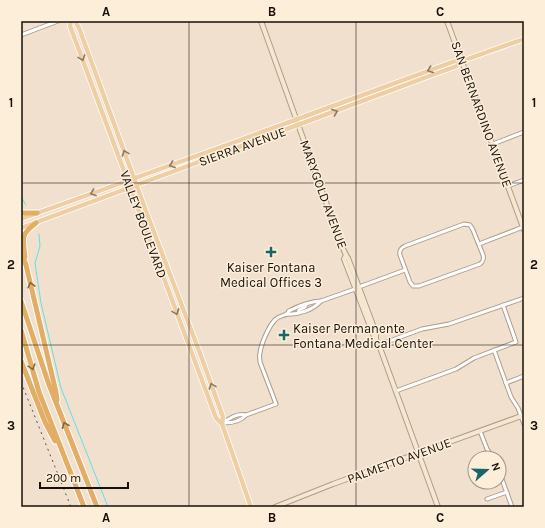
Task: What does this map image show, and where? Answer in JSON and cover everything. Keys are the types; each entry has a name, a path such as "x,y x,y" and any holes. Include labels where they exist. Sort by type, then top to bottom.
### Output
{"highway":[{"path":"21,213 37,213"},
{"path":"26,266 23,238 28,229 36,222"},
{"path":"21,252 26,266 56,392 58,407"},
{"path":"21,301 48,382 98,507"},
{"path":"21,330 39,392 84,507"},
{"path":"21,361 45,422 71,474"}],"main road":[{"name":"VALLEY BOULEVARD","path":"71,21 70,26 128,180 145,230 216,418 222,424 251,507"},
{"name":"VALLEY BOULEVARD","path":"76,21 197,345 223,417 222,424"},
{"name":"SIERRA AVENUE","path":"21,228 457,66 462,62 524,39"},
{"name":"SIERRA AVENUE","path":"21,219 456,61 462,62"},
{"path":"371,98 371,95 391,87 398,82"},
{"path":"182,326 197,345"}],"street":[{"path":"21,35 58,21"},
{"name":"MARYGOLD AVENUE","path":"261,21 357,288"},
{"name":"SAN BERNARDINO AVENUE","path":"447,21 524,228"},
{"path":"493,144 524,132"},
{"path":"508,186 524,180"},
{"path":"464,224 472,227 479,244 483,256 480,264 417,286 413,286 411,284 400,252 402,247 464,224"},
{"path":"479,244 524,228"},
{"path":"222,424 244,418 246,415 276,404 259,356 265,338 273,322 290,310 306,304 321,301 405,270"},
{"path":"357,288 369,320 376,332 376,339"},
{"path":"357,288 438,507"},
{"path":"378,345 422,329 449,324 524,298"},
{"path":"286,314 291,315 298,313 311,308 321,301"},
{"path":"298,313 299,310 305,307 306,304"},
{"path":"396,391 456,369 472,359 516,342 504,305"},
{"path":"494,350 511,397 523,416 524,424"},
{"path":"506,383 524,376"},
{"name":"PALMETTO AVENUE","path":"274,507 333,484 523,416"},
{"path":"480,431 488,450"},
{"path":"486,499 507,492 512,507"}],"waterway":[{"path":"21,197 26,205"},
{"path":"39,234 40,246 35,263 41,303 61,388 108,507"}],"railway":[{"path":"21,382 71,507"}],"place":[{"name":"Kaiser Fontana Medical Offices 3","path":"271,252"},
{"name":"Kaiser Permanente Fontana Medical Center","path":"284,335"}]}
